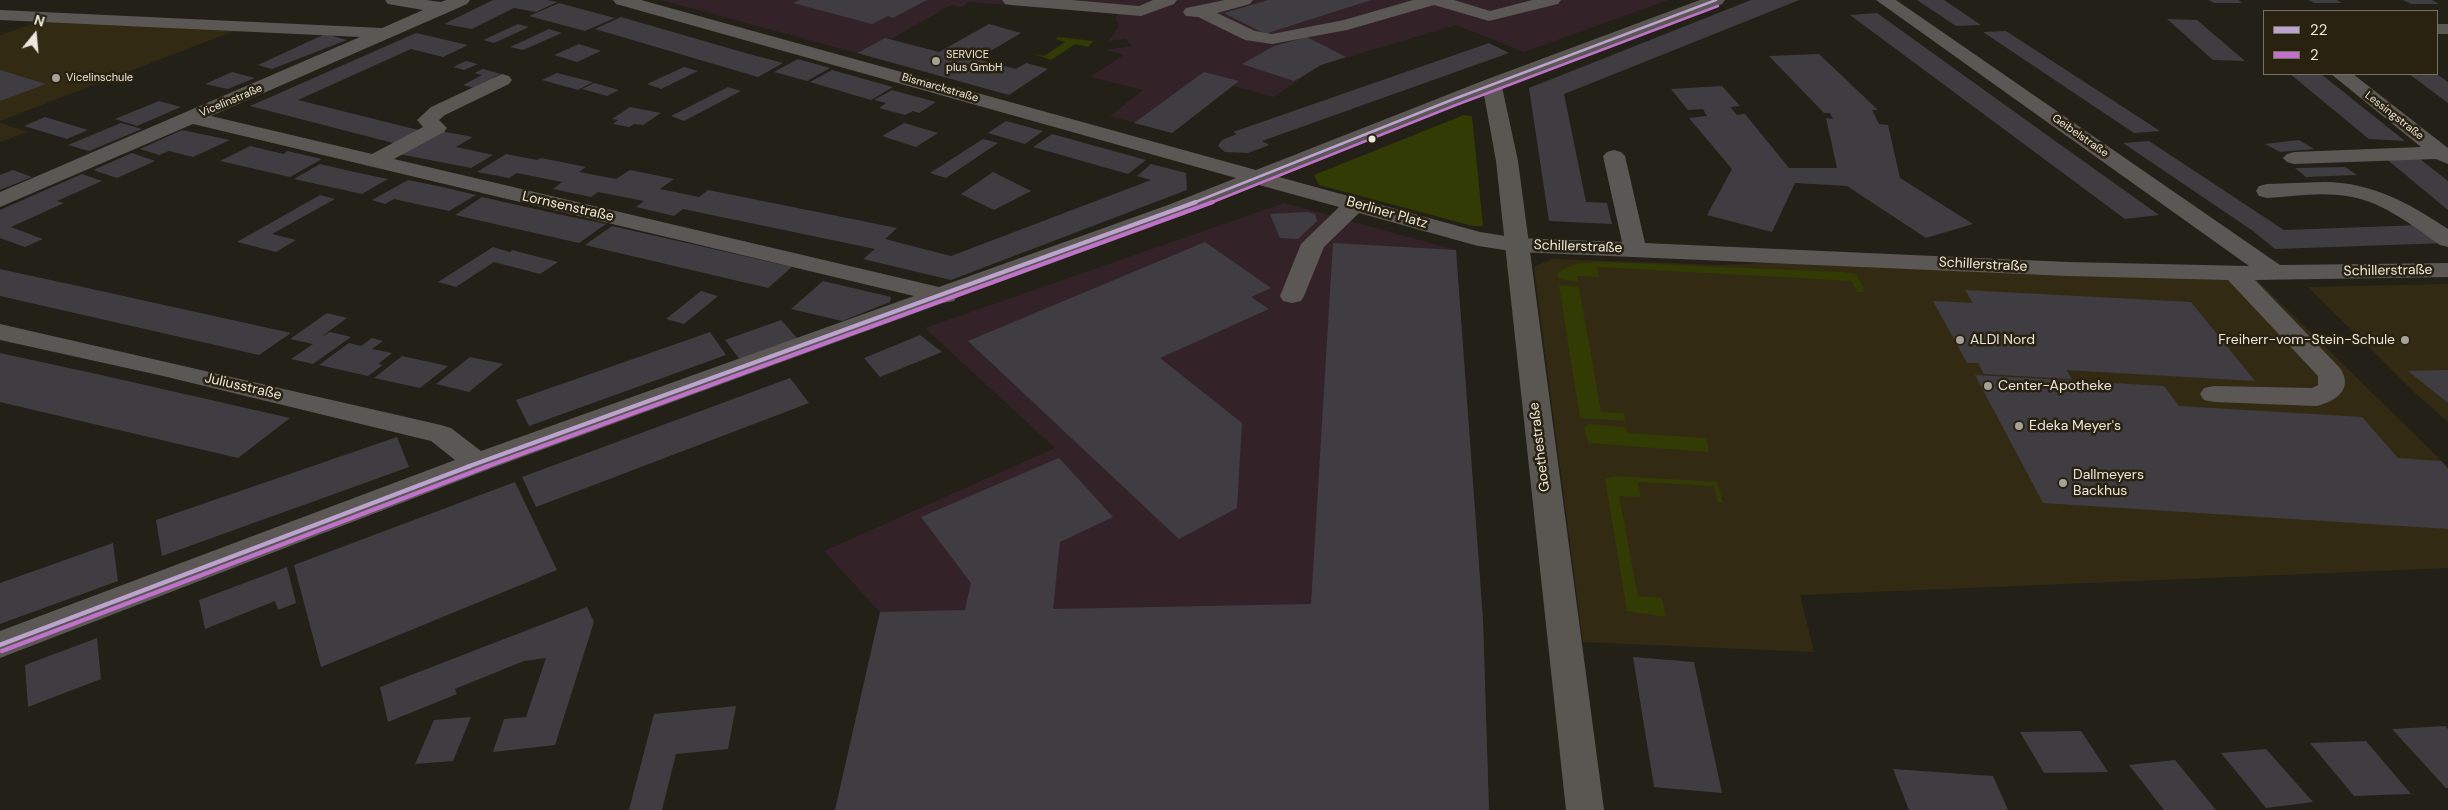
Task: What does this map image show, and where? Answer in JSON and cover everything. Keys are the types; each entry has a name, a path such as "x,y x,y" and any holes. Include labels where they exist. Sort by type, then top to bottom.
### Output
{"main road":[{"path":"1492,84 1716,0"},
{"name":"Goethestraße","path":"1492,84 1507,161 1518,245 1541,453 1585,810"}],"street":[{"path":"394,0 452,4"},
{"name":"Bismarckstraße","path":"622,0 1258,176"},
{"path":"1011,0 1142,11 1201,12 1244,0"},
{"path":"1142,11 1168,0"},
{"path":"1201,12 1251,36 1272,39 1347,25 1434,0 1489,16 1552,0"},
{"name":"Geibelstraße","path":"1885,0 2275,272"},
{"name":"Vicelinstraße","path":"0,200 389,33 452,4"},
{"path":"0,15 389,33"},
{"name":"Lessingstraße","path":"2342,75 2445,156"},
{"path":"374,161 437,128 429,124 427,120 438,111 502,80"},
{"path":"0,645 477,463 945,296 1176,210 1492,84"},
{"name":"Lornsenstraße","path":"192,117 945,296"},
{"path":"1614,156 1635,249"},
{"path":"2294,158 2445,156"},
{"name":"Berliner Platz","path":"1258,176 1478,239 1518,245"},
{"path":"2267,191 2356,191 2380,200 2424,223 2448,240"},
{"path":"1292,296 1313,244 1355,204"},
{"name":"Schillerstraße","path":"1518,245 2058,269 2235,273 2448,270"},
{"path":"2214,394 2317,397 2332,388 2331,374 2235,273"},
{"name":"Juliusstraße","path":"0,332 163,368 441,434 477,463"}],"shaded area":[{"path":"661,0 1668,0 1524,52 1456,25 1321,65 1273,97 1233,86 1172,133 1110,116 1143,90 1090,77 1124,55 1107,50 1132,46 1126,39 1109,41 1119,26 1116,19 1118,13 967,2 962,7 951,5 891,39 885,38 857,53"},
{"name":"Vicelinschule","path":"41,21 234,31 0,121 0,35"},
{"path":"0,123 27,132 0,142"},
{"path":"1284,203 1456,250 1483,620 1489,810 835,810 880,612 824,551 1055,448 925,328"},
{"path":"1552,259 1719,265 1793,262 2257,280 2448,467 2448,568 1800,595 1814,652 1583,642 1534,267"},
{"name":"Freiherr-vom-Stein-Schule","path":"2448,284 2448,422 2414,392 2308,287"}],"green space":[{"path":"1058,37 1093,41 1088,47 1075,44 1051,60 1031,53 1044,56 1065,42 1055,39"},
{"path":"1464,115 1472,116 1483,226 1473,226 1319,185 1314,175"},
{"path":"1600,262 1842,272 1856,274 1864,289 1863,292 1857,292 1852,281 1597,267 1599,277 1577,276 1578,282 1559,279 1557,274 1561,270 1572,266"},
{"path":"1559,285 1579,287 1601,412 1624,413 1625,421 1580,418"},
{"path":"1589,424 1625,427 1628,433 1706,438 1709,452 1588,443 1584,427"},
{"path":"1616,476 1717,482 1723,503 1718,502 1714,486 1638,482 1641,497 1619,496 1638,596 1662,598 1666,617 1627,611 1605,479"}],"building":[{"path":"493,0 547,0 557,2 536,12 514,8 472,29 444,24"},
{"path":"800,0 927,0 893,18 888,16 872,24 793,3"},
{"path":"1268,0 1371,0 1265,34 1224,13"},
{"path":"1751,0 1799,0 1564,94 1586,202 1607,203 1612,224 1549,221 1529,88"},
{"path":"1917,0 1944,0 1981,25 1956,26"},
{"path":"2209,0 2238,0 2242,3 2214,3"},
{"path":"2308,0 2337,0 2342,3 2314,3"},
{"path":"2403,0 2432,0 2439,4 2411,4"},
{"path":"559,3 615,18 585,31 529,16"},
{"path":"1877,13 2159,215 2125,219 1850,15"},
{"path":"621,17 783,63 758,77 595,29"},
{"path":"2167,19 2197,20 2245,61 2213,60"},
{"path":"518,24 529,27 494,43 483,40"},
{"name":"SERVICE plus GmbH","path":"989,24 1021,33 977,59 1016,69 1026,63 1048,69 1009,95 857,53 885,38 939,52"},
{"path":"549,29 562,33 523,50 510,47"},
{"path":"2006,31 2160,131 2134,133 1983,32"},
{"path":"416,33 468,45 443,57 411,49 298,100 426,132 401,145 250,106"},
{"path":"325,34 347,40 272,69 258,65"},
{"path":"1307,37 1346,57 1321,65 1294,81 1242,64 1274,46"},
{"path":"1489,43 1509,53 1262,141 1269,145 1248,153 1225,152 1218,146 1222,140 1237,134 1233,132"},
{"path":"579,44 601,51 577,62 554,55"},
{"path":"1819,54 1878,110 1872,110 1879,124 1888,125 1900,178 1973,224 1926,238 1847,186 1795,183 1772,232 1707,215 1732,169 1689,118 1707,116 1703,109 1688,110 1671,89 1722,86 1740,106 1730,107 1737,115 1745,114 1789,168 1837,168 1826,118 1833,119 1830,113 1824,113 1769,56"},
{"path":"798,59 830,68 807,81 774,72"},
{"path":"466,61 478,64 464,70 453,67"},
{"path":"684,67 698,71 661,89 647,84"},
{"path":"483,69 501,74 492,78 498,80 478,89 463,85 482,75 474,73"},
{"path":"0,70 46,84 0,101"},
{"path":"832,70 893,87 871,100 810,82"},
{"path":"232,72 255,78 228,89 205,84"},
{"path":"1204,72 1239,81 1172,133 1134,123"},
{"path":"557,73 593,82 578,90 542,80"},
{"path":"2291,75 2322,75 2405,141 2369,139"},
{"path":"2410,75 2438,75 2448,82 2448,103"},
{"path":"594,83 619,90 607,96 582,89"},
{"path":"728,87 741,91 684,121 671,116"},
{"path":"892,90 936,102 919,113 913,111 905,115 879,108 886,103 874,100"},
{"path":"159,101 181,107 137,126 115,119"},
{"path":"630,107 661,113 643,125 634,124 629,127 613,124 618,120 612,119"},
{"path":"45,117 88,130 67,139 24,126"},
{"path":"1006,121 1043,131 1025,144 988,133"},
{"path":"121,123 142,129 89,151 68,145"},
{"path":"904,123 938,133 916,147 882,136"},
{"path":"182,130 230,140 193,157 169,151 159,155 140,149"},
{"path":"440,131 473,137 456,147 493,155 471,168 399,154"},
{"path":"1052,134 1146,160 1128,174 1033,147"},
{"path":"983,139 998,143 946,178 930,173"},
{"path":"2299,140 2314,149 2280,152 2265,144"},
{"path":"2149,141 2284,230 2422,225 2447,243 2275,249 2253,231 2123,143"},
{"path":"250,146 284,154 287,151 322,159 290,177 220,161"},
{"path":"132,153 155,161 117,178 93,170"},
{"path":"506,154 537,160 541,158 586,167 579,172 616,179 630,170 674,179 660,189 699,197 708,190 897,228 885,239 951,256 1151,180 1137,176 1151,164 1186,173 1187,190 951,280 863,259 875,249 683,209 674,216 636,207 644,201 598,192 591,197 553,189 562,182 517,173 509,178 477,172"},
{"path":"2384,157 2420,159 2448,181 2448,210"},
{"path":"320,164 388,179 362,194 294,179"},
{"path":"2345,167 2357,175 2306,177 2295,168"},
{"path":"13,170 32,177 0,190 0,175"},
{"path":"993,172 1031,191 994,210 961,194"},
{"path":"82,174 102,181 57,201 64,203 11,227 43,239 25,247 0,238 0,210"},
{"path":"408,180 476,195 449,211 394,199 385,204 372,200"},
{"path":"320,195 335,199 272,234 296,240 276,252 237,242"},
{"path":"482,197 606,224 579,243 455,215"},
{"path":"1308,212 1315,214 1317,221 1298,239 1280,238 1270,214"},
{"path":"612,226 792,267 768,288 585,245"},
{"path":"1205,242 1271,288 1251,297 1269,309 1160,358 1242,423 1237,508 1179,539 968,341"},
{"path":"1333,243 1456,250 1483,620 1489,810 835,810 880,612 965,610 971,583 921,517 1059,458 1113,517 1060,542 1053,609 1311,604"},
{"path":"493,247 558,262 540,274 494,262 456,287 438,282"},
{"path":"0,269 291,333 259,355 0,296"},
{"path":"823,281 891,297 890,302 842,321 791,309"},
{"path":"1965,290 2191,302 2255,381 2066,370 2072,379 1984,374 1978,363 1967,363 1933,301 1973,303"},
{"path":"701,291 718,296 684,324 666,319"},
{"path":"327,313 347,318 321,337 330,332 351,337 313,364 291,359 313,344 290,339"},
{"path":"781,320 798,339 741,361 725,340"},
{"path":"710,332 726,355 529,426 516,400"},
{"path":"920,335 942,352 880,377 864,358"},
{"path":"372,338 383,341 372,349 392,353 378,364 383,365 368,376 319,365 349,343 361,346"},
{"path":"0,353 290,418 238,458 0,402"},
{"path":"402,356 448,366 420,388 374,378"},
{"path":"470,357 503,364 469,392 436,384"},
{"path":"2448,370 2448,403 2408,371"},
{"path":"1975,375 2164,386 2179,406 2362,417 2398,458 2441,461 2448,469 2448,529 2043,503"},
{"path":"790,378 809,403 536,507 522,477"},
{"path":"397,437 409,467 162,556 156,520"},
{"path":"515,482 557,570 321,667 294,565"},
{"path":"113,543 118,581 0,624 0,583"},
{"path":"287,567 296,603 278,610 275,601 205,629 199,600"},
{"path":"587,607 594,622 555,745 493,752 504,719 526,717 546,658 524,661 455,689 457,694 388,722 380,687"},
{"path":"97,638 101,679 28,707 25,665"},
{"path":"1633,657 1694,662 1722,793 1654,787"},
{"path":"736,706 728,749 676,754 662,810 629,810 654,714"},
{"path":"471,717 453,761 415,764 434,720"},
{"path":"2445,726 2448,729 2448,788 2392,729"},
{"path":"2081,731 2108,772 2044,773 2020,732"},
{"path":"2366,741 2411,794 2354,796 2310,743"},
{"path":"2266,749 2313,802 2266,808 2221,753"},
{"path":"2175,760 2216,810 2164,810 2129,765"},
{"path":"1893,769 1993,776 2008,810 1909,810"}],"transit line":[{"name":"22","path":"0,645 477,463 1176,210 1454,99 1716,0"},
{"name":"2","path":"2,651 479,469 1178,216 1456,105 1718,6"}],"place":[{"name":"SERVICE plus GmbH","path":"936,61"},
{"name":"Vicelinschule","path":"56,78"},
{"name":"ALDI Nord","path":"1960,340"},
{"name":"Freiherr-vom-Stein-Schule","path":"2405,340"},
{"name":"Center-Apotheke","path":"1988,386"},
{"name":"Edeka Meyer's","path":"2019,426"},
{"name":"Dallmeyers Backhus","path":"2063,483"}]}
